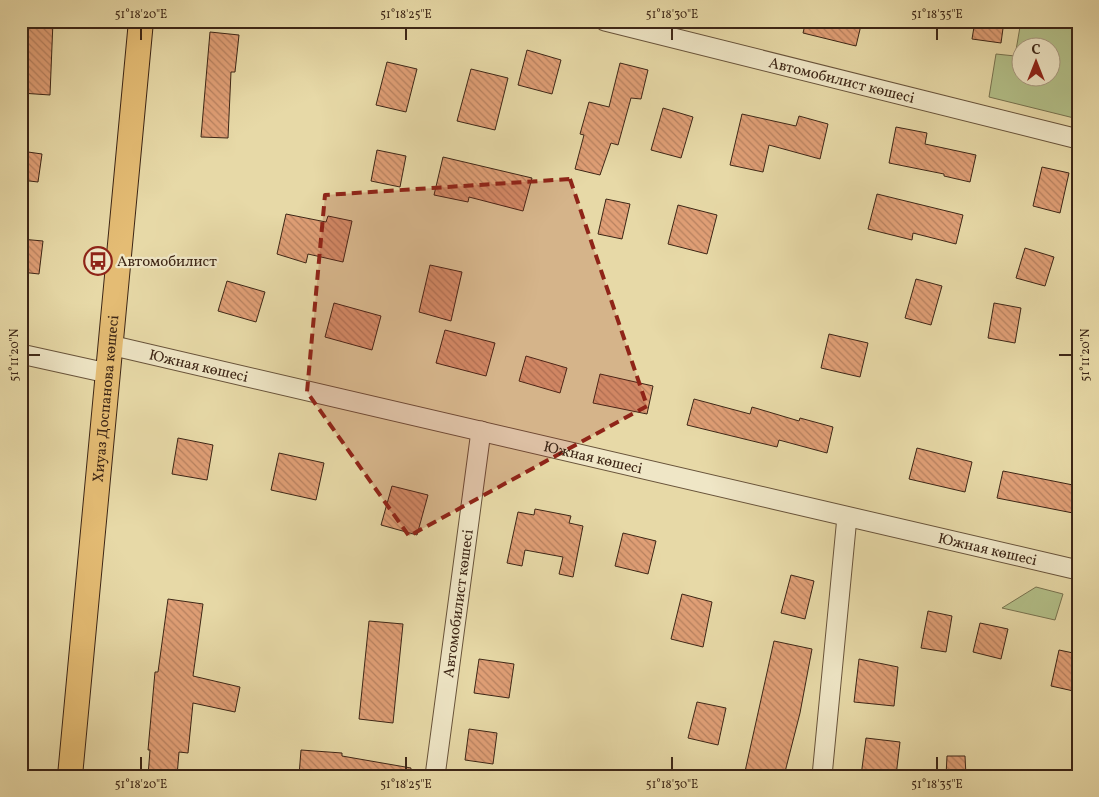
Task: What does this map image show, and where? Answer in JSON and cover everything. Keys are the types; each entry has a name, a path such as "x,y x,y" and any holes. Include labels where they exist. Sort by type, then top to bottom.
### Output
{"main road":[{"name":"Хиуаз Доспанова көшесі","path":"70,776 141,21"}],"street":[{"name":"Автомобилист көшесі","path":"605,21 1078,139"},
{"name":"Южная көшесі","path":"110,344 1078,570"},
{"path":"21,354 107,373"},
{"name":"Автомобилист көшесі","path":"435,776 481,431"},
{"path":"822,776 847,517"}],"highlighted area":[{"path":"570,179 647,406 409,536 307,392 325,195"}],"green space":[{"path":"1021,21 1078,21 1078,119 989,97 996,54 1012,56 1012,88 1062,88 1062,38 1018,38"},
{"path":"1036,587 1063,594 1055,620 1002,608"}],"building":[{"path":"23,21 53,21 50,95 21,93"},
{"path":"806,21 862,21 856,46 803,33"},
{"path":"975,21 1004,21 1001,43 972,39"},
{"path":"210,32 239,35 235,72 231,72 228,138 201,137"},
{"path":"527,50 561,60 552,94 518,85"},
{"path":"387,62 417,69 406,112 376,105"},
{"path":"620,63 648,70 641,99 631,98 618,145 611,143 600,175 575,169 584,135 580,134 589,102 609,107"},
{"path":"471,69 508,78 495,130 457,121"},
{"path":"663,108 693,117 681,158 651,150"},
{"path":"742,114 796,126 799,116 828,124 820,159 769,145 763,172 730,165"},
{"path":"896,127 927,133 925,144 976,155 970,182 944,176 944,174 889,163"},
{"path":"377,150 406,156 400,187 371,181"},
{"path":"21,151 42,154 38,182 21,180"},
{"path":"443,157 532,178 523,211 469,197 468,202 434,195"},
{"path":"1042,167 1069,173 1060,213 1033,206"},
{"path":"877,194 963,215 956,244 913,233 912,240 868,229"},
{"path":"606,199 630,204 622,239 598,234"},
{"path":"678,205 717,215 707,254 668,244"},
{"path":"286,214 326,222 328,216 352,221 343,262 308,254 306,263 277,254"},
{"path":"21,239 43,241 39,274 21,272"},
{"path":"1025,248 1054,257 1045,286 1016,278"},
{"path":"430,265 462,272 451,321 419,312"},
{"path":"916,279 942,286 931,325 905,318"},
{"path":"227,281 265,292 256,322 218,311"},
{"path":"334,303 381,316 372,350 325,337"},
{"path":"994,303 1021,308 1015,343 988,338"},
{"path":"445,330 495,343 486,376 436,363"},
{"path":"829,334 868,343 860,377 821,368"},
{"path":"526,356 567,368 560,393 519,381"},
{"path":"600,374 653,386 647,414 593,403"},
{"path":"694,399 750,414 752,407 799,421 800,418 833,427 827,453 779,440 777,447 687,425"},
{"path":"178,438 213,445 207,480 172,474"},
{"path":"917,448 972,462 965,492 909,479"},
{"path":"279,453 324,463 316,500 271,490"},
{"path":"1003,471 1078,486 1078,514 997,498"},
{"path":"392,486 428,495 417,535 381,525"},
{"path":"535,509 571,516 569,523 583,526 573,577 559,574 563,557 525,550 522,566 507,563 518,512 534,515"},
{"path":"623,533 656,541 648,574 615,566"},
{"path":"791,575 814,581 805,619 781,613"},
{"path":"682,594 712,602 703,647 671,639"},
{"path":"168,599 203,604 193,676 240,687 235,712 193,703 188,753 179,752 177,776 148,776 150,750 148,750 155,672 158,672"},
{"path":"928,611 952,616 946,652 921,648"},
{"path":"369,621 403,624 393,723 359,719"},
{"path":"980,623 1008,629 1001,659 973,652"},
{"path":"774,641 812,649 800,713 784,776 744,776"},
{"path":"1059,650 1078,654 1078,692 1051,686"},
{"path":"479,659 514,664 509,698 474,693"},
{"path":"859,659 898,667 894,706 854,702"},
{"path":"697,702 726,708 718,745 688,738"},
{"path":"469,729 497,733 493,764 465,760"},
{"path":"866,738 900,742 896,776 861,776"},
{"path":"301,750 342,753 342,756 411,768 410,776 299,776"},
{"path":"947,756 965,756 966,776 946,776"}],"place":[{"name":"Автомобилист","path":"98,261"}]}
